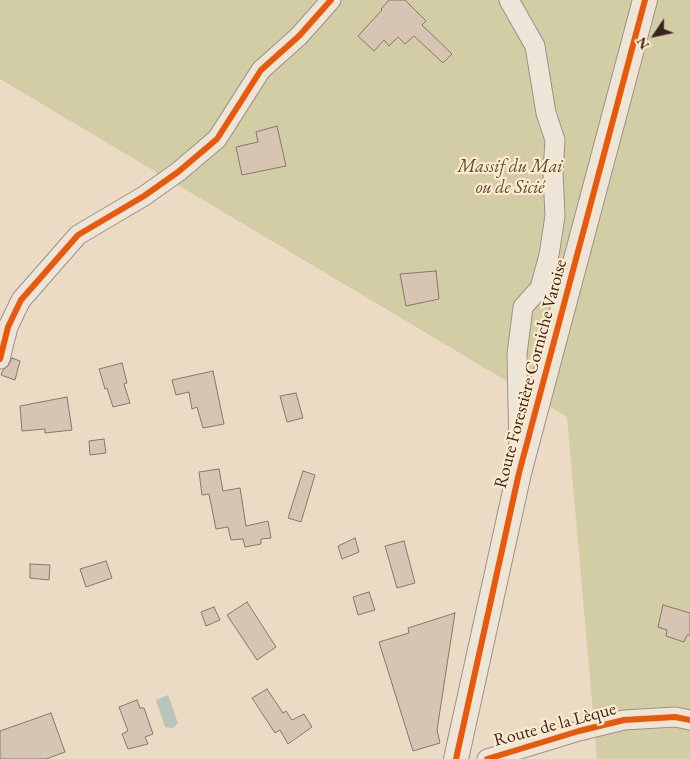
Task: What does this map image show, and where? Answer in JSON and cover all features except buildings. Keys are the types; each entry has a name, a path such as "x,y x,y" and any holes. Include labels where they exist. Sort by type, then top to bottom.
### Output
{"street":[{"path":"0,359 8,327 21,300 78,235 144,196 178,172 217,139 261,70 299,36 332,0"},
{"path":"509,0 535,46 546,112 555,140 553,173 555,216 549,255 540,288 523,307 517,354 519,473"},
{"name":"Route Forestière Corniche Varoise","path":"456,759 519,473 645,0"},
{"name":"Route de la Lèque","path":"487,759 579,731 624,720 675,717 690,720"}],"green space":[{"name":"Massif du Mai ou de Sicié","path":"0,0 690,0 690,759 597,759 567,417 0,79"}],"shaded area":[{"path":"168,695 178,723 173,728 165,727 156,700"}],"cycle path":[{"path":"0,359 8,327 21,300 78,235 144,196 178,172 217,139 261,70 299,36 331,0"},
{"path":"456,759 519,473 645,0"},
{"path":"487,759 579,731 624,720 675,717 690,720"}]}
